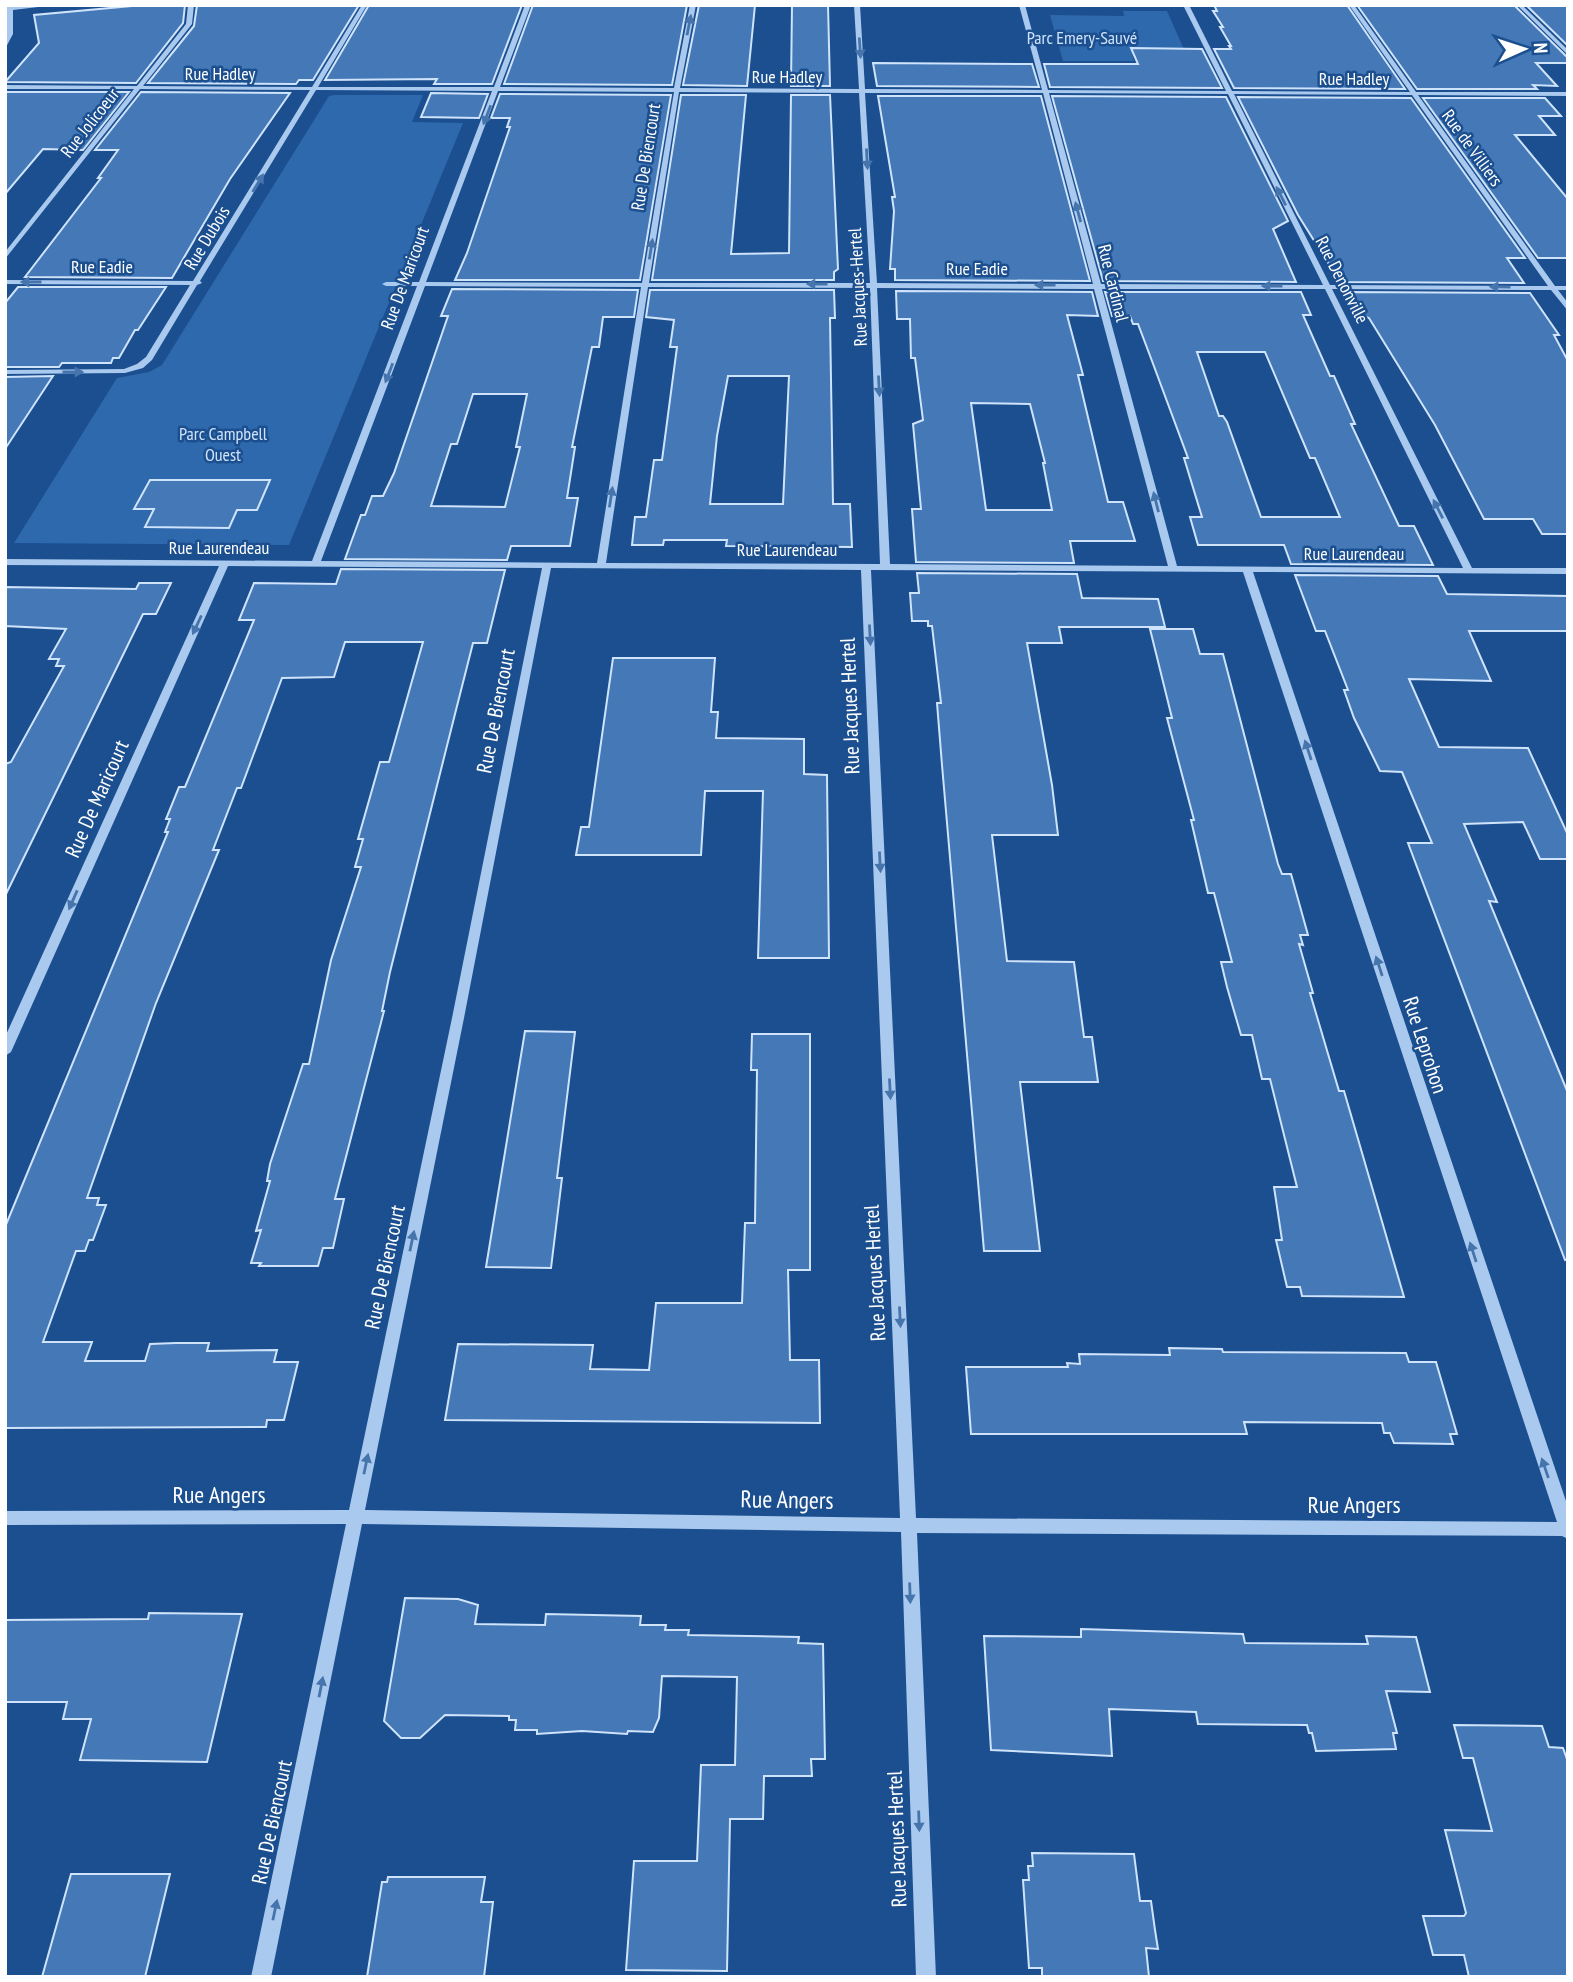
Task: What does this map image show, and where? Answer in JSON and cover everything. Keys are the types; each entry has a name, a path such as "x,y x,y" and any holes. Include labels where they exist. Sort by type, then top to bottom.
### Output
{"street":[{"path":"5,47 10,34 8,9 53,5"},
{"name":"Rue Jolicoeur","path":"5,257 189,24 191,5"},
{"name":"Rue Dubois","path":"5,372 125,371 140,366 164,337 198,283 365,5"},
{"name":"Rue De Maricourt","path":"316,563 528,5"},
{"name":"Rue De Biencourt","path":"601,565 693,5"},
{"name":"Rue Jacques-Hertel","path":"857,5 885,566"},
{"name":"Rue Cardinal","path":"1022,5 1173,568"},
{"name":"Rue Denonville","path":"1186,5 1469,570"},
{"name":"Rue de Villiers","path":"1351,5 1568,309"},
{"path":"1519,5 1568,54"},
{"name":"Rue Hadley","path":"5,87 1568,94"},
{"name":"Rue Eadie","path":"5,282 198,283"},
{"name":"Rue Eadie","path":"386,284 1568,288"},
{"name":"Rue Laurendeau","path":"5,562 1568,571"},
{"name":"Rue De Maricourt","path":"5,1052 225,563"},
{"name":"Rue De Biencourt","path":"261,1977 455,1031 547,565"},
{"name":"Rue Jacques Hertel","path":"866,566 909,1525 926,1977"},
{"name":"Rue Leprohon","path":"1248,569 1567,1530"},
{"name":"Rue Angers","path":"5,1518 355,1517 1567,1530"}],"green space":[{"name":"Parc Emery-Sauvé","path":"1123,11 1167,11 1186,54 1132,54 1134,61 1063,61 1050,15 1124,16"},
{"name":"Parc Campbell Ouest","path":"423,95 412,122 463,123 289,545 14,543 117,378 149,372 162,365 329,96"}],"building":[{"path":"143,5 185,5 183,23 136,83 5,82 39,43 34,15"},
{"path":"197,5 359,5 313,80 299,80 296,84 148,83 194,26"},
{"path":"369,5 522,5 492,84 434,84 437,79 325,80"},
{"path":"533,5 687,5 672,85 504,84"},
{"path":"699,5 755,5 747,86 683,85"},
{"path":"792,5 828,5 830,86 791,86"},
{"path":"1214,5 1347,5 1405,89 1234,88 1214,49 1231,49 1231,46 1213,11 1217,11"},
{"path":"1357,5 1514,5 1568,58 1568,63 1536,63 1557,86 1533,85 1537,89 1417,89"},
{"path":"1526,5 1568,5 1568,46"},
{"path":"1131,48 1202,49 1222,88 1050,87 1044,64 1138,64"},
{"path":"873,63 1032,64 1039,87 877,86"},
{"path":"5,92 129,92 83,150 43,149 5,194"},
{"path":"141,92 290,93 230,179 172,278 25,277 101,178 98,178 118,150 95,150"},
{"path":"431,93 488,94 479,118 421,117"},
{"path":"500,94 671,95 640,280 455,280 467,253 510,127 507,127 510,118 491,118"},
{"path":"681,95 746,95 731,254 789,253 791,95 830,95 838,269 834,272 834,280 652,280"},
{"path":"878,96 1041,96 1090,281 895,280 895,269 890,269 894,211 892,197 895,197"},
{"path":"1052,96 1226,97 1288,221 1273,229 1296,282 1103,281"},
{"path":"1238,97 1411,98 1525,258 1507,258 1524,283 1340,282 1298,215"},
{"path":"1423,98 1545,98 1561,116 1539,116 1555,135 1515,135 1568,199 1568,258 1538,258"},
{"path":"18,287 166,287 138,330 135,330 119,358 113,358 111,363 5,367 5,303"},
{"path":"452,289 638,290 634,317 603,317 599,347 592,347 572,447 575,447 567,498 578,498 570,546 511,546 507,560 345,559 361,515 365,515 372,496 383,496 394,473 448,316 441,316","holes":["473,394 527,394 516,447 520,447 505,507 431,506 451,444 457,444"]},
{"path":"650,290 834,290 835,318 830,318 833,504 850,504 852,547 726,546 727,540 664,540 663,545 632,545 635,517 646,517 654,460 662,460 677,347 670,347 674,320 646,317","holes":["728,376 789,376 783,504 710,504 717,436"]},
{"path":"896,291 1092,292 1098,316 1067,315 1083,375 1078,375 1108,502 1123,502 1135,541 1070,541 1074,563 916,562 912,509 921,509 913,424 923,420 915,358 911,358 910,319 897,319","holes":["971,403 1030,404 1045,463 1052,510 986,510"]},
{"path":"1105,292 1301,292 1311,315 1303,315 1330,376 1334,376 1355,424 1351,424 1399,526 1414,526 1433,565 1291,564 1284,545 1198,545 1190,517 1202,517 1184,458 1188,458 1152,361 1138,324 1133,324 1130,316 1112,316","holes":["1197,352 1265,352 1310,458 1315,458 1340,517 1261,517 1227,422 1223,416 1219,416"]},
{"path":"1346,292 1530,293 1559,335 1554,335 1568,361 1568,534 1542,534 1533,519 1484,519 1435,425 1369,318 1361,315"},
{"path":"53,376 5,449 5,377"},
{"path":"150,480 270,480 257,510 237,510 229,528 145,527 154,509 134,509"},
{"path":"341,569 505,570 487,643 473,643 390,972 384,1011 335,1199 344,1199 333,1248 323,1248 318,1266 259,1266 261,1263 251,1263 261,1230 256,1231 270,1181 267,1181 270,1164 303,1064 309,1064 331,960 361,867 355,867 363,839 358,839 380,762 389,762 423,642 345,642 334,677 282,678 241,788 237,788 213,850 219,850 156,1003 87,1198 99,1198 97,1205 106,1205 93,1240 89,1240 85,1251 76,1251 43,1342 92,1342 85,1361 145,1361 150,1344 209,1343 207,1351 277,1350 274,1362 298,1362 284,1420 267,1420 266,1427 5,1428 5,1227 168,832 165,832 170,819 166,819 179,787 185,787 254,620 239,620 254,583 336,584"},
{"path":"917,573 1077,574 1082,598 1158,599 1165,627 1059,627 1062,643 1027,643 1058,835 992,835 1007,961 1074,962 1084,1037 1092,1037 1098,1082 1020,1082 1040,1251 984,1251 937,703 941,703 932,626 928,626 928,621 912,621 910,593 919,593"},
{"path":"1295,575 1438,576 1447,594 1568,596 1568,631 1469,631 1491,681 1409,679 1439,747 1528,748 1568,835 1568,859 1540,859 1523,822 1464,824 1497,902 1489,901 1568,1093 1568,1259 1565,1260 1408,843 1432,843 1402,772 1380,771 1354,718 1344,690 1348,690 1325,631 1316,631"},
{"path":"139,583 171,583 156,614 143,614 5,896 5,764 11,762 64,666 56,666 59,659 49,659 66,629 5,626 5,587 136,589"},
{"path":"1150,629 1193,629 1200,654 1223,654 1278,864 1282,874 1291,874 1308,935 1300,935 1303,945 1299,944 1313,993 1310,993 1339,1091 1344,1091 1404,1297 1302,1296 1300,1287 1287,1287 1276,1240 1282,1240 1274,1187 1297,1187 1270,1079 1262,1079 1252,1035 1241,1035 1227,987 1221,962 1232,962 1214,893 1208,893 1191,820 1194,820 1167,718 1172,718"},
{"path":"613,658 715,658 711,712 718,712 716,738 804,739 804,774 827,775 829,958 758,958 763,791 705,791 701,855 576,855 581,827 589,827"},
{"path":"525,1031 575,1032 557,1178 562,1178 551,1268 486,1267"},
{"path":"752,1034 810,1034 810,1270 788,1270 790,1360 819,1360 820,1423 445,1420 458,1344 593,1345 590,1369 649,1370 656,1303 742,1303 745,1223 755,1223 757,1070 751,1070"},
{"path":"1169,1348 1222,1349 1223,1352 1406,1353 1409,1362 1436,1362 1457,1434 1450,1434 1453,1444 1394,1443 1390,1433 1384,1433 1382,1423 1244,1422 1247,1434 971,1434 966,1367 1068,1367 1067,1363 1080,1364 1079,1354 1170,1355"},
{"path":"405,1598 458,1599 478,1605 475,1624 545,1625 546,1614 641,1616 640,1625 666,1625 665,1630 689,1630 688,1635 799,1637 798,1643 823,1644 825,1759 811,1759 812,1776 764,1776 763,1819 730,1819 727,1971 626,1970 634,1861 697,1861 701,1765 735,1765 737,1677 662,1676 659,1718 653,1732 628,1731 627,1734 582,1731 537,1734 537,1730 515,1730 516,1720 509,1720 509,1716 445,1715 420,1738 401,1738 384,1721"},
{"path":"149,1613 242,1614 207,1762 80,1760 91,1719 63,1719 67,1702 5,1702 5,1620 148,1619"},
{"path":"1081,1629 1243,1634 1245,1643 1368,1644 1366,1636 1416,1637 1430,1692 1386,1691 1397,1733 1393,1733 1396,1749 1316,1751 1312,1733 1309,1733 1307,1725 1198,1724 1196,1712 1109,1709 1112,1756 991,1750 984,1636 1081,1637"},
{"path":"1454,1725 1542,1726 1549,1747 1563,1748 1568,1762 1568,1977 1469,1977 1464,1955 1433,1955 1423,1916 1464,1916 1466,1913 1445,1830 1492,1831 1473,1758 1463,1758"},
{"path":"1032,1853 1134,1854 1140,1901 1151,1901 1158,1949 1146,1948 1149,1977 1042,1977 1042,1968 1029,1968 1023,1880 1029,1880 1028,1866 1033,1866"},
{"path":"71,1874 170,1874 145,1977 42,1977"},
{"path":"388,1877 485,1877 481,1902 493,1902 484,1977 367,1977 382,1882 387,1882"}]}
